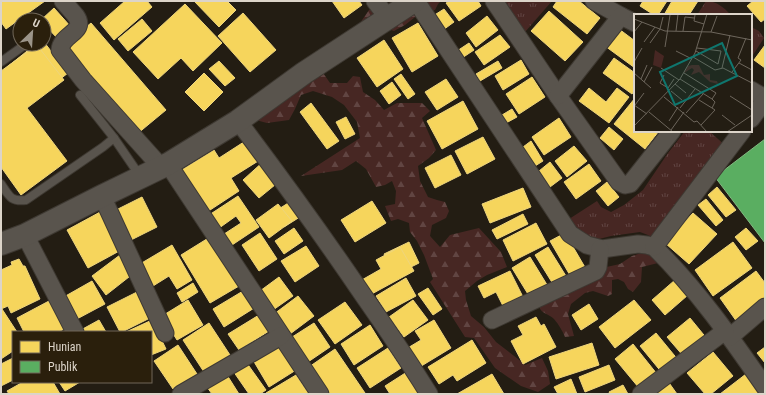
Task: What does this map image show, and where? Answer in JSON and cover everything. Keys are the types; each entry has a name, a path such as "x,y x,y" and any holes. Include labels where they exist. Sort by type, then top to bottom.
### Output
{"street":[{"path":"63,1 79,23 78,28 60,45 60,50 83,80 165,166 320,394"},
{"path":"375,1 388,18"},
{"path":"1,244 25,235 165,166 238,121 304,73 415,1 570,234 587,245 602,250 638,244 654,247 690,286 728,334 765,387"},
{"path":"494,1 558,96 619,182 625,185 630,184 671,132"},
{"path":"558,96 628,20 594,1"},
{"path":"752,91 765,99 752,118"},
{"path":"238,121 340,261 411,366 428,394"},
{"path":"654,247 741,132"},
{"path":"102,196 165,333"},
{"path":"25,235 74,331"},
{"path":"492,320 596,271 598,267 600,249"},
{"path":"641,394 765,307"},
{"path":"181,394 281,336"}],"lane":[{"path":"1,62 15,52"},
{"path":"80,95 114,138 141,177"},
{"path":"1,184 9,196 18,201 26,200 114,138"}],"green space":[{"path":"394,1 441,1 435,10 419,14 405,25 394,31 379,26 358,26 369,10"},
{"path":"498,1 552,1 525,32"},
{"path":"706,1 710,1 723,7 730,14 698,14"},
{"path":"752,28 759,31 764,38 752,56"},
{"path":"319,67 330,83 347,83 353,76 360,77 363,92 375,100 384,110 397,103 422,103 430,111 422,118 436,150 429,158 418,166 420,181 428,197 445,202 449,211 446,218 432,225 430,236 440,247 450,235 479,228 501,252 507,267 487,275 465,291 471,316 484,327 496,342 525,365 542,358 548,371 550,384 538,392 521,386 495,368 474,338 465,337 430,282 433,279 424,255 417,241 410,232 409,223 398,219 391,221 385,206 395,204 396,191 392,181 385,185 376,187 366,169 356,161 342,170 301,176 360,138 357,122 344,105 332,97 313,91 301,95 289,120 267,123 248,118"},
{"path":"684,132 710,132 727,147 657,240 640,232 595,240 577,231 566,221 597,201 601,207 611,212 624,205 643,190"},
{"path":"641,253 657,255 658,263 642,267 641,282 633,292 628,289 624,282 618,279 612,280 612,294 608,296 593,291 585,293 571,304 568,314 574,336 565,337 554,319 542,311 539,307 602,268 620,264 632,256"}],"building: Hunian":[{"path":"1,1 45,1 30,12 12,12 12,25 6,29 1,22"},
{"path":"125,1 147,1 152,7 114,40 100,23"},
{"path":"194,1 227,1 236,10 219,27"},
{"path":"332,1 359,1 362,5 344,18"},
{"path":"450,1 478,1 481,6 459,21 446,3"},
{"path":"557,1 579,1 600,18 587,34 553,7"},
{"path":"643,1 667,1 659,14 652,14 640,6"},
{"path":"672,1 698,1 690,14 665,14"},
{"path":"753,1 765,1 765,19 761,22 747,6"},
{"path":"185,4 222,43 193,71 181,58 158,79 133,52"},
{"path":"54,8 71,27 58,39 52,33 52,12 50,12"},
{"path":"444,9 454,22 443,30 433,16"},
{"path":"549,11 583,42 565,61 531,31"},
{"path":"243,13 276,50 250,72 218,36"},
{"path":"487,16 498,30 476,47 466,33"},
{"path":"142,19 152,31 128,51 118,39"},
{"path":"91,23 166,110 137,134 62,47"},
{"path":"418,23 438,56 412,72 392,38"},
{"path":"619,29 634,40 634,67 605,46"},
{"path":"500,35 510,47 484,65 475,52"},
{"path":"384,40 403,69 377,87 357,58"},
{"path":"469,43 474,50 462,58 457,51"},
{"path":"765,45 765,68 754,60"},
{"path":"26,52 52,52 68,73 33,100 7,67"},
{"path":"27,52 42,52 64,80 27,108 67,161 21,195 1,167 1,71"},
{"path":"614,58 634,72 634,91 632,94 603,73"},
{"path":"521,60 529,74 503,90 495,76"},
{"path":"219,61 235,78 225,86 209,69"},
{"path":"498,61 502,68 480,81 476,74"},
{"path":"204,73 223,92 204,111 185,92"},
{"path":"401,74 415,94 408,99 394,79"},
{"path":"532,77 545,97 519,114 506,94"},
{"path":"446,79 458,97 437,110 425,92"},
{"path":"392,82 401,95 389,104 380,91"},
{"path":"589,88 606,102 617,88 629,97 609,123 579,101"},
{"path":"634,99 634,132 658,132 645,149 614,124"},
{"path":"463,101 478,129 442,149 427,121"},
{"path":"311,103 339,141 327,149 300,112"},
{"path":"512,109 517,117 506,123 502,115"},
{"path":"346,117 355,134 345,139 336,122"},
{"path":"559,118 571,137 544,155 532,137"},
{"path":"609,127 623,139 614,150 600,138"},
{"path":"483,137 495,159 467,174 455,151"},
{"path":"250,138 263,158 231,178 239,191 204,214 178,172 214,150 219,158"},
{"path":"531,141 543,161 535,166 523,147"},
{"path":"574,146 587,161 567,177 555,161"},
{"path":"451,155 461,175 435,188 425,168"},
{"path":"264,161 281,180 259,198 243,180"},
{"path":"550,162 562,178 550,187 539,171"},
{"path":"589,164 601,181 576,199 564,182"},
{"path":"607,182 619,197 608,206 596,191"},
{"path":"717,187 736,210 726,217 708,195"},
{"path":"523,188 531,207 490,223 482,204"},
{"path":"238,196 259,227 226,249 218,238 241,223 236,216 215,231 206,217"},
{"path":"142,197 157,227 129,241 114,211"},
{"path":"706,199 723,220 716,226 698,205"},
{"path":"293,200 303,215 284,227 274,212"},
{"path":"372,201 386,223 355,242 341,220"},
{"path":"278,204 292,221 269,238 256,220"},
{"path":"102,211 123,249 88,268 67,230"},
{"path":"693,213 717,234 689,264 665,243"},
{"path":"523,214 528,224 497,239 492,230"},
{"path":"536,223 547,244 513,261 503,240"},
{"path":"294,228 303,241 284,254 275,241"},
{"path":"746,228 758,241 746,250 735,237"},
{"path":"260,233 277,259 259,271 242,245"},
{"path":"565,233 586,269 571,277 550,241"},
{"path":"210,237 239,286 210,303 181,255"},
{"path":"409,242 419,263 395,275 384,254"},
{"path":"733,242 752,268 713,296 695,270"},
{"path":"172,245 192,280 177,289 169,276 153,286 140,264"},
{"path":"306,246 319,266 295,282 281,261"},
{"path":"400,247 414,271 368,296 360,281 381,269 376,260"},
{"path":"548,247 566,276 553,284 535,255"},
{"path":"120,255 134,273 106,295 92,276"},
{"path":"530,257 549,288 531,299 512,268"},
{"path":"19,259 23,266 25,266 40,299 11,313 8,306 1,309 1,270 12,265 11,262"},
{"path":"510,271 525,301 505,310 496,292 484,298 478,286"},
{"path":"756,271 765,283 765,302 737,322 720,298"},
{"path":"279,277 293,296 273,310 260,291"},
{"path":"406,278 416,296 386,312 376,296"},
{"path":"675,280 688,295 665,315 652,300"},
{"path":"92,281 105,304 75,320 62,298"},
{"path":"193,283 198,292 182,302 177,293"},
{"path":"248,288 259,305 224,327 213,309"},
{"path":"428,288 442,309 433,315 418,294"},
{"path":"139,291 152,317 124,331 119,331 107,307"},
{"path":"298,296 314,316 290,334 274,314"},
{"path":"188,300 203,325 177,340 162,316"},
{"path":"413,300 428,320 404,337 389,317"},
{"path":"634,300 651,320 615,348 599,327"},
{"path":"49,301 64,329 60,331 24,331 17,318"},
{"path":"345,302 362,325 335,344 318,320"},
{"path":"589,304 598,319 581,330 572,315"},
{"path":"2,309 16,331 12,331 12,352 1,359"},
{"path":"259,315 269,331 239,350 228,334"},
{"path":"536,317 541,326 544,324 556,347 523,364 511,341 523,335 518,326"},
{"path":"690,318 708,340 685,358 667,337"},
{"path":"99,320 105,331 79,331"},
{"path":"152,320 166,349 152,355 152,331 128,331"},
{"path":"434,320 451,348 418,368 406,349 421,340 415,331"},
{"path":"209,323 230,355 204,372 183,340"},
{"path":"314,323 330,347 305,364 289,339"},
{"path":"370,325 383,346 354,365 341,344"},
{"path":"656,333 679,361 663,374 640,346"},
{"path":"472,340 486,363 457,381 453,375 439,384 428,367"},
{"path":"592,343 599,365 556,379 549,357"},
{"path":"279,344 296,370 269,387 253,360"},
{"path":"633,344 657,374 639,388 615,359"},
{"path":"178,345 197,374 173,389 154,361"},
{"path":"765,347 765,363 757,353"},
{"path":"388,348 401,368 370,388 357,368"},
{"path":"335,349 365,393 324,394 306,369"},
{"path":"713,352 733,376 711,394 705,394 687,373"},
{"path":"12,358 12,380 1,386 1,364"},
{"path":"244,359 266,390 260,394 249,394 231,368"},
{"path":"609,365 615,380 585,392 579,377"},
{"path":"410,370 426,394 390,394 385,386"},
{"path":"492,374 504,394 457,394"},
{"path":"746,374 760,392 757,394 720,394"},
{"path":"227,375 239,394 212,394 207,387"},
{"path":"296,375 309,394 266,393"},
{"path":"571,379 577,394 558,394 554,387"},
{"path":"667,380 677,394 656,394 652,389"},
{"path":"21,383 54,383 60,394 9,394 7,391"},
{"path":"60,383 78,383 65,391"},
{"path":"623,385 628,394 610,394 609,392"}],"building: Publik":[{"path":"765,139 765,243 715,177"}]}
